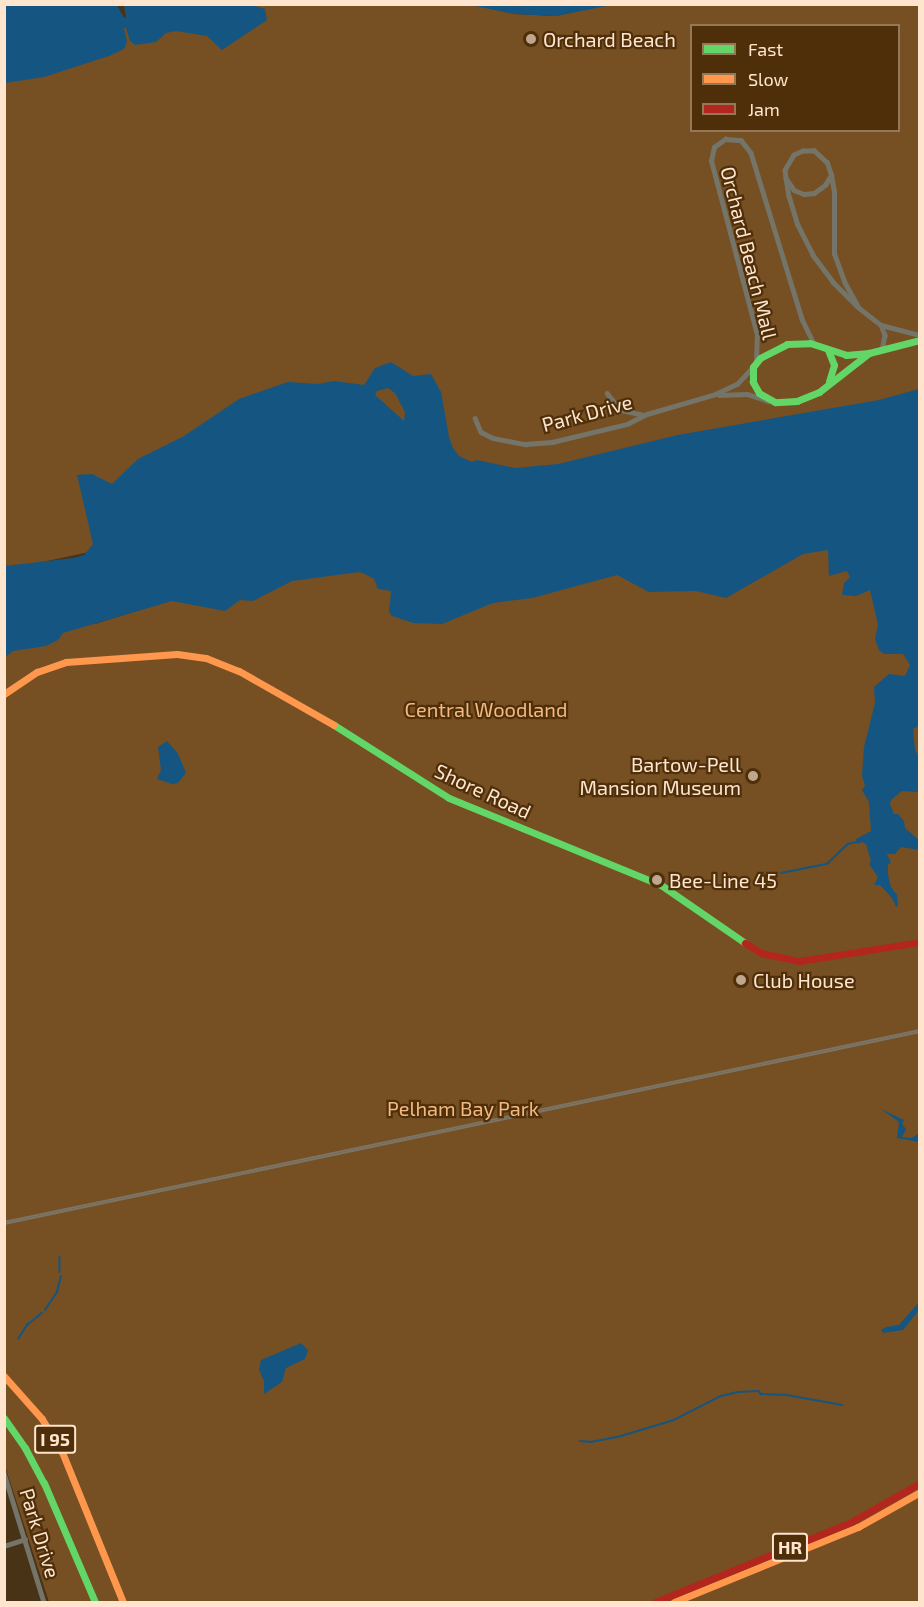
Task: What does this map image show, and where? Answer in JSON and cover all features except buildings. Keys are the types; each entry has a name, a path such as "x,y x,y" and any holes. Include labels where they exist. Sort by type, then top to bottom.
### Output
{"main road":[{"name":"Park Drive","path":"754,365 769,351 782,345 801,342 846,355 869,353 920,340"},
{"path":"826,386 834,368 828,350"},
{"name":"Park Drive","path":"775,402 803,399 826,386 869,353"},
{"path":"754,365 755,388 775,402"},
{"name":"Shore Road","path":"4,694 37,672 66,662 162,654 206,658 239,671 326,721 449,798 661,885 725,932 761,953 799,961 920,942"},
{"name":"I 95","path":"4,1376 42,1419 62,1452 123,1602"},
{"name":"I 95","path":"4,1418 26,1448 44,1483 95,1602"},
{"name":"HR","path":"655,1602 851,1522 920,1483"},
{"name":"HR","path":"674,1602 852,1530 920,1492"}],"street":[{"name":"Orchard Beach Mall","path":"754,365 757,335 711,162 714,147 725,139 741,140 752,153 802,319 814,344"},
{"path":"858,307 845,284 834,254 834,192 831,175 823,157 806,150 796,153 789,160 786,178 793,209 809,248 833,282 858,307 881,325 920,335"},
{"path":"786,178 794,190 811,194 823,187 831,175"},
{"path":"881,325 885,335 882,350"},
{"name":"Park Drive","path":"475,418 479,430 489,437 535,444 562,440 627,424 647,414 713,395 737,384 754,365"},
{"name":"Park Drive","path":"607,393 621,410 647,414"},
{"name":"Park Drive","path":"713,395 747,394 775,402"},
{"name":"Park Drive","path":"5,1476 44,1601"},
{"path":"4,1546 25,1539"},
{"path":"36,1602 44,1601"}],"green space":[{"path":"470,4 515,14 556,16 611,4 919,5 919,486 675,445 122,545 5,570 4,71 175,5"},
{"name":"Pelham Bay Park","path":"919,489 919,1602 49,1602 4,1463 4,632 58,622 95,624 206,589"}],"water":[{"path":"5,5 117,5 124,18 126,17 124,5 251,5 265,9 267,20 222,50 207,36 176,31 166,33 156,42 135,45 130,41 126,28 124,28 127,42 124,49 109,56 44,77 5,83"},
{"path":"470,5 611,5 556,16 515,14"},
{"path":"391,362 413,376 431,374 441,392 449,437 459,456 472,462 477,460 515,468 558,464 678,435 879,400 919,389 920,725 913,729 915,750 919,757 919,792 902,791 891,800 890,804 894,814 898,814 904,821 905,828 919,840 920,850 901,847 895,854 887,854 891,863 888,864 888,875 891,887 897,895 898,906 896,907 892,898 880,885 874,885 878,877 869,864 871,861 866,844 862,842 857,844 856,839 871,831 869,802 862,790 865,785 862,776 864,747 875,703 874,687 889,674 905,676 910,665 903,654 884,654 879,650 875,639 878,625 870,590 856,596 842,595 844,583 850,577 847,571 829,576 828,550 803,554 726,598 696,591 649,592 617,575 532,598 493,603 442,624 413,623 392,616 389,612 391,591 378,589 374,579 359,572 292,581 253,601 240,600 225,611 172,601 63,633 58,640 46,646 13,651 5,657 5,566 73,558 84,555 93,544 77,475 92,474 112,484 138,459 184,436 239,399 288,382 318,384 334,381 364,385 375,368","holes":["388,388 395,393 405,412 404,421 375,395 377,391"]},
{"path":"167,741 178,754 186,773 178,783 172,784 157,779 161,770 158,747"},
{"path":"881,1109 904,1120 902,1124 906,1129 902,1137 912,1138 919,1133 919,1142 897,1138 899,1122"},
{"path":"919,1302 919,1310 903,1330 883,1333 881,1330 886,1327 899,1325"},
{"path":"301,1343 308,1350 305,1359 286,1368 282,1382 264,1394 264,1381 259,1370 261,1360"}],"waterway":[{"path":"781,873 827,864 848,844 857,842"},
{"path":"60,1257 60,1272"},
{"path":"45,1310 57,1292 61,1276"},
{"path":"18,1339 27,1325 42,1313"},
{"path":"580,1441 591,1442 621,1436 674,1420 721,1396 738,1392 759,1391 761,1394 787,1395 842,1405"}],"railway":[{"path":"4,1223 920,1031"}],"traffic: fast":[{"path":"869,353 819,392 797,401 775,402 759,393 753,382 753,367 760,358 787,344 810,343 846,355 869,353 920,340"},
{"path":"828,350 834,365 829,381"},
{"path":"334,725 449,798 661,885 745,943"},
{"path":"4,1418 25,1448 44,1483 95,1602"}],"traffic: slow":[{"path":"4,694 37,672 66,662 177,654 206,658 239,671 334,725"},
{"path":"4,1376 42,1419 62,1452 123,1602"},
{"path":"674,1602 858,1527 920,1492"}],"traffic: jam":[{"path":"745,943 761,953 799,961 920,942"},
{"path":"655,1602 851,1522 920,1483"}],"place":[{"name":"Orchard Beach","path":"531,39"},
{"name":"Bartow-Pell Mansion Museum","path":"753,776"},
{"name":"Bee-Line 45","path":"657,880"},
{"name":"Club House","path":"741,980"}],"park label":[{"name":"Central Woodland","path":"486,709"}]}
